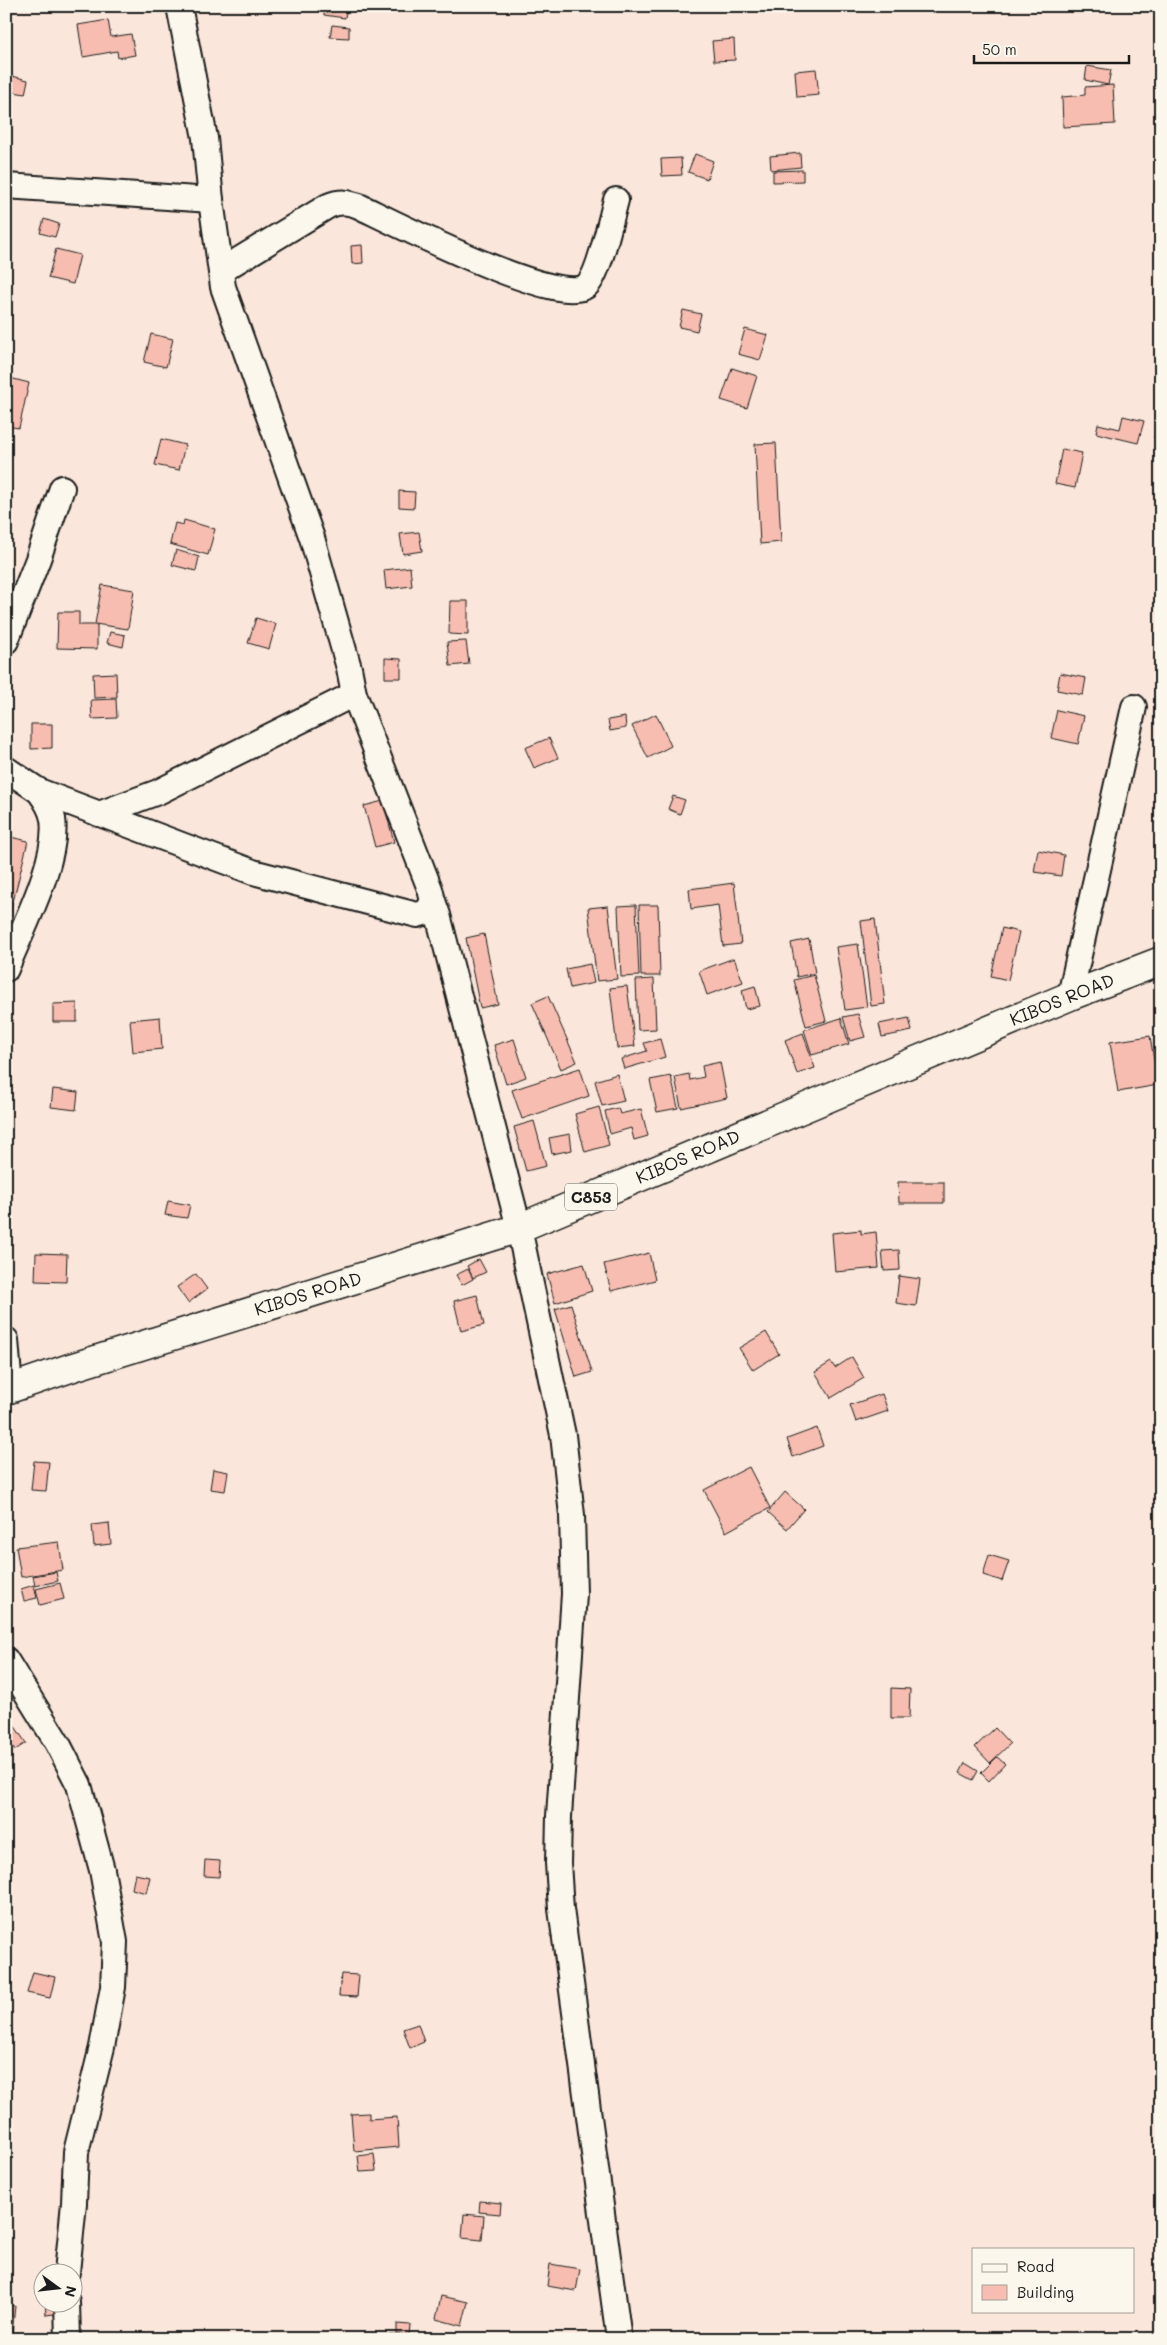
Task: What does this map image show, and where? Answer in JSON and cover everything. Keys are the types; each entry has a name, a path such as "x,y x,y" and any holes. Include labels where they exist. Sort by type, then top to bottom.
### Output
{"main road":[{"name":"KIBOS ROAD","path":"8,1390 72,1367 519,1228 1070,996 1161,960"}],"street":[{"path":"179,6 205,138 210,200 217,250 222,270 223,287 312,538 349,668 354,694 430,889 438,915 519,1228 564,1434 572,1515 574,1594 559,1816 558,1862 561,1909 620,2339"},
{"path":"6,186 210,200"},
{"path":"222,270 328,206 338,202 347,202 520,278 554,288 577,290 587,286 596,272 616,200"},
{"path":"6,641 38,559 62,488"},
{"path":"99,814 158,792 354,694"},
{"path":"1070,996 1134,707"},
{"path":"6,769 39,791 253,872 403,912 424,914 430,909 433,901"},
{"path":"6,969 50,858 54,835 53,817 39,791"},
{"path":"6,1340 8,1390"},
{"path":"6,1660 58,1744 79,1785 102,1870 115,1942 112,1987 104,2039 76,2152 74,2203 68,2262"},
{"path":"67,2312 68,2339"}],"building":[{"path":"325,6 347,6 345,18 324,15"},
{"path":"108,20 111,37 131,34 135,55 118,58 117,51 83,57 78,25"},
{"path":"332,25 349,27 349,38 330,37"},
{"path":"734,39 735,60 714,61 712,41"},
{"path":"1087,66 1111,70 1108,85 1085,80"},
{"path":"816,69 819,95 797,97 795,71"},
{"path":"12,76 28,80 25,94 8,91"},
{"path":"1113,85 1115,124 1063,127 1062,97 1085,95 1085,87"},
{"path":"800,153 801,167 771,170 770,156"},
{"path":"695,154 713,161 707,179 688,172"},
{"path":"681,158 682,175 662,176 661,159"},
{"path":"803,170 803,181 773,182 773,171"},
{"path":"44,219 59,224 55,237 40,233"},
{"path":"362,245 363,263 352,264 351,246"},
{"path":"56,249 80,255 73,284 48,278"},
{"path":"683,310 701,314 697,331 679,327"},
{"path":"745,329 768,335 760,360 738,354"},
{"path":"151,334 173,339 166,367 144,362"},
{"path":"732,368 757,376 747,408 721,400"},
{"path":"6,377 29,383 19,428 6,426"},
{"path":"1123,416 1144,421 1138,443 1096,433 1098,424 1120,429"},
{"path":"1157,426 1161,427 1161,439 1154,438"},
{"path":"161,439 185,445 179,470 155,465"},
{"path":"776,443 781,542 760,544 755,444"},
{"path":"1062,449 1082,453 1075,488 1055,484"},
{"path":"399,491 415,492 414,508 399,507"},
{"path":"184,520 215,529 208,555 170,544 175,523 183,525"},
{"path":"419,532 422,551 403,554 400,534"},
{"path":"176,550 199,557 196,571 172,565"},
{"path":"410,567 412,586 386,589 384,570"},
{"path":"102,585 134,590 128,629 95,624"},
{"path":"450,601 468,601 468,635 449,634"},
{"path":"58,612 79,612 79,625 97,625 97,649 57,648"},
{"path":"256,618 276,624 269,649 248,643"},
{"path":"110,632 125,635 123,647 107,643"},
{"path":"466,641 469,664 450,666 447,642"},
{"path":"385,658 401,659 401,678 385,678"},
{"path":"116,673 117,697 94,698 93,674"},
{"path":"1060,673 1086,678 1083,695 1057,690"},
{"path":"116,699 117,718 92,719 91,700"},
{"path":"1057,710 1084,716 1078,744 1051,738"},
{"path":"656,714 671,746 648,758 632,726"},
{"path":"625,717 626,728 610,731 608,720"},
{"path":"31,724 52,724 52,748 31,749"},
{"path":"549,738 558,758 534,768 525,748"},
{"path":"673,796 685,800 680,814 668,809"},
{"path":"383,801 394,842 375,847 364,806"},
{"path":"6,836 28,841 14,898 6,896"},
{"path":"1038,850 1064,855 1061,876 1034,872"},
{"path":"734,883 741,944 723,946 718,905 691,909 689,889"},
{"path":"6,901 12,902 10,922 6,921"},
{"path":"636,905 639,976 621,977 618,906"},
{"path":"639,905 658,905 660,976 641,976"},
{"path":"608,906 617,979 597,981 588,908"},
{"path":"875,919 885,1004 871,1006 861,921"},
{"path":"1002,928 1019,932 1008,980 991,976"},
{"path":"484,934 498,1004 480,1008 466,938"},
{"path":"809,939 815,973 797,977 791,943"},
{"path":"858,944 867,1007 845,1010 836,947"},
{"path":"734,958 743,982 707,995 699,971"},
{"path":"590,964 594,983 570,988 566,969"},
{"path":"814,975 826,1021 806,1026 794,980"},
{"path":"654,979 656,1029 638,1030 636,980"},
{"path":"627,986 635,1046 617,1048 610,988"},
{"path":"755,986 760,1006 746,1009 742,990"},
{"path":"548,996 577,1062 561,1069 532,1003"},
{"path":"77,1003 77,1022 53,1022 53,1004"},
{"path":"858,1014 865,1037 850,1041 843,1017"},
{"path":"160,1017 162,1049 133,1052 130,1020"},
{"path":"841,1018 849,1044 812,1055 804,1030"},
{"path":"909,1018 912,1031 882,1037 879,1024"},
{"path":"803,1033 815,1068 797,1074 785,1040"},
{"path":"1150,1036 1158,1085 1118,1092 1110,1042"},
{"path":"514,1039 526,1077 506,1084 494,1045"},
{"path":"660,1039 665,1057 624,1069 621,1059 647,1051 644,1043"},
{"path":"720,1062 727,1098 681,1108 675,1077 689,1074 690,1080 704,1077 702,1066"},
{"path":"580,1068 589,1096 522,1119 512,1090"},
{"path":"617,1074 624,1101 602,1106 595,1081"},
{"path":"671,1076 678,1108 657,1112 650,1080"},
{"path":"53,1089 78,1092 76,1110 51,1107"},
{"path":"599,1107 609,1145 585,1152 575,1114"},
{"path":"618,1108 620,1114 641,1109 648,1136 634,1140 631,1128 610,1134 605,1111"},
{"path":"534,1121 546,1166 526,1171 514,1127"},
{"path":"570,1134 572,1150 552,1154 549,1138"},
{"path":"898,1182 944,1182 944,1203 899,1203"},
{"path":"168,1201 190,1205 187,1218 165,1215"},
{"path":"861,1230 861,1234 876,1232 879,1268 835,1272 832,1233"},
{"path":"899,1250 900,1270 884,1271 882,1251"},
{"path":"36,1253 67,1254 66,1282 35,1281"},
{"path":"649,1253 655,1280 611,1291 604,1264"},
{"path":"479,1259 486,1272 473,1278 467,1266"},
{"path":"584,1264 592,1291 555,1303 547,1274"},
{"path":"468,1269 473,1279 462,1285 456,1275"},
{"path":"196,1274 207,1289 188,1303 177,1287"},
{"path":"899,1276 920,1279 916,1306 896,1303"},
{"path":"477,1295 484,1325 461,1331 454,1301"},
{"path":"571,1304 592,1372 576,1377 555,1309"},
{"path":"766,1332 779,1354 753,1370 739,1348"},
{"path":"852,1357 864,1378 831,1398 815,1372 831,1362 835,1368"},
{"path":"882,1394 888,1411 856,1422 850,1405"},
{"path":"817,1428 823,1446 793,1457 787,1439"},
{"path":"34,1461 49,1462 46,1491 31,1490"},
{"path":"749,1467 770,1508 726,1532 704,1490"},
{"path":"213,1469 228,1472 225,1491 210,1489"},
{"path":"785,1492 804,1509 787,1529 768,1512"},
{"path":"109,1523 111,1544 94,1546 92,1525"},
{"path":"59,1542 63,1570 21,1577 16,1547"},
{"path":"989,1555 1009,1561 1002,1581 983,1575"},
{"path":"56,1572 58,1581 35,1586 33,1576"},
{"path":"60,1583 64,1599 40,1605 36,1589"},
{"path":"34,1585 37,1598 24,1601 21,1589"},
{"path":"891,1688 910,1689 909,1718 891,1718"},
{"path":"14,1725 26,1743 15,1750 6,1736 6,1730"},
{"path":"995,1728 1010,1744 990,1763 975,1747"},
{"path":"997,1757 1005,1764 989,1781 981,1773"},
{"path":"965,1763 978,1771 973,1780 960,1773"},
{"path":"205,1860 220,1861 219,1877 204,1876"},
{"path":"135,1874 150,1877 146,1893 132,1889"},
{"path":"33,1972 55,1977 50,1998 27,1993"},
{"path":"341,1974 359,1975 357,1997 339,1996"},
{"path":"418,2024 424,2042 410,2048 403,2029"},
{"path":"369,2113 369,2119 397,2117 399,2147 354,2151 351,2114"},
{"path":"374,2154 376,2171 360,2172 358,2156"},
{"path":"480,2201 501,2203 500,2214 479,2212"},
{"path":"464,2214 484,2216 482,2240 462,2238"},
{"path":"550,2264 580,2269 576,2291 547,2286"},
{"path":"441,2296 468,2302 462,2326 436,2319"},
{"path":"6,2305 15,2306 12,2334 6,2334"},
{"path":"46,2312 62,2312 62,2313 46,2315"},
{"path":"397,2324 410,2325 409,2335 397,2334"},
{"path":"380,2335 400,2335 400,2339 380,2339"}]}
